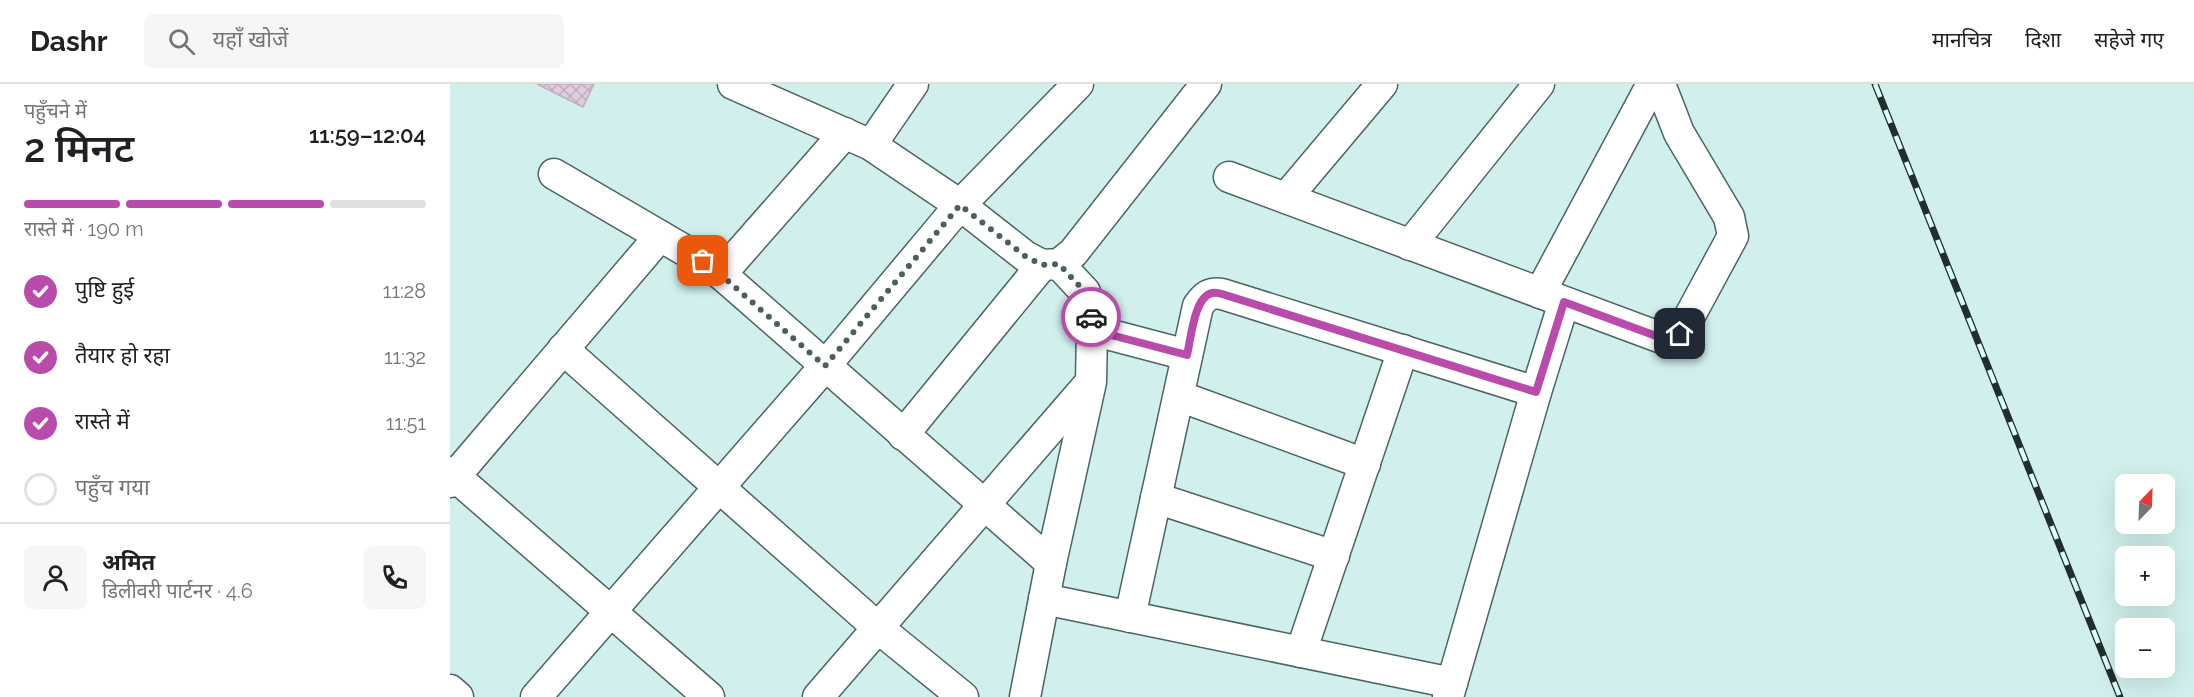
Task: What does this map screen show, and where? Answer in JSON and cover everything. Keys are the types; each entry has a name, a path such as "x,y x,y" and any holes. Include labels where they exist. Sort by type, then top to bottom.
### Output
{"street":[{"path":"733,84 858,139 960,205 1025,256 1050,265 1085,292 1092,330 1091,382 1051,563 1025,697"},
{"path":"720,274 913,84"},
{"path":"536,697 825,366 960,205 1077,84"},
{"path":"903,435 1050,265 1073,253 1206,84"},
{"path":"1286,198 1382,84"},
{"path":"1410,245 1539,84"},
{"path":"1044,599 1302,652 1450,690 1536,392 1552,298 1652,84"},
{"path":"1229,177 1667,340 1680,334 1733,236 1730,217 1679,134 1660,84"},
{"path":"554,174 720,274 1051,563"},
{"path":"660,236 452,476 612,611 709,697"},
{"path":"1130,617 1198,306 1204,297 1213,293 1222,294 1536,392"},
{"path":"1092,330 1187,355"},
{"path":"563,349 877,627 963,697"},
{"path":"1302,652 1403,350"},
{"path":"818,697 1091,382"},
{"path":"1179,396 1365,464"},
{"path":"1156,498 1334,556"},
{"path":"450,690 458,697"}],"building":[{"path":"537,84 594,84 583,107"}],"railway":[{"path":"1875,84 2120,697"}],"way so far":[{"path":"703,261 825,366 960,205 1025,256 1042,265 1059,264 1085,292 1091,317"}],"route":[{"path":"1091,317 1092,330 1187,355 1198,306 1204,297 1213,293 1222,294 1536,392 1564,302 1667,340 1680,334"}]}
